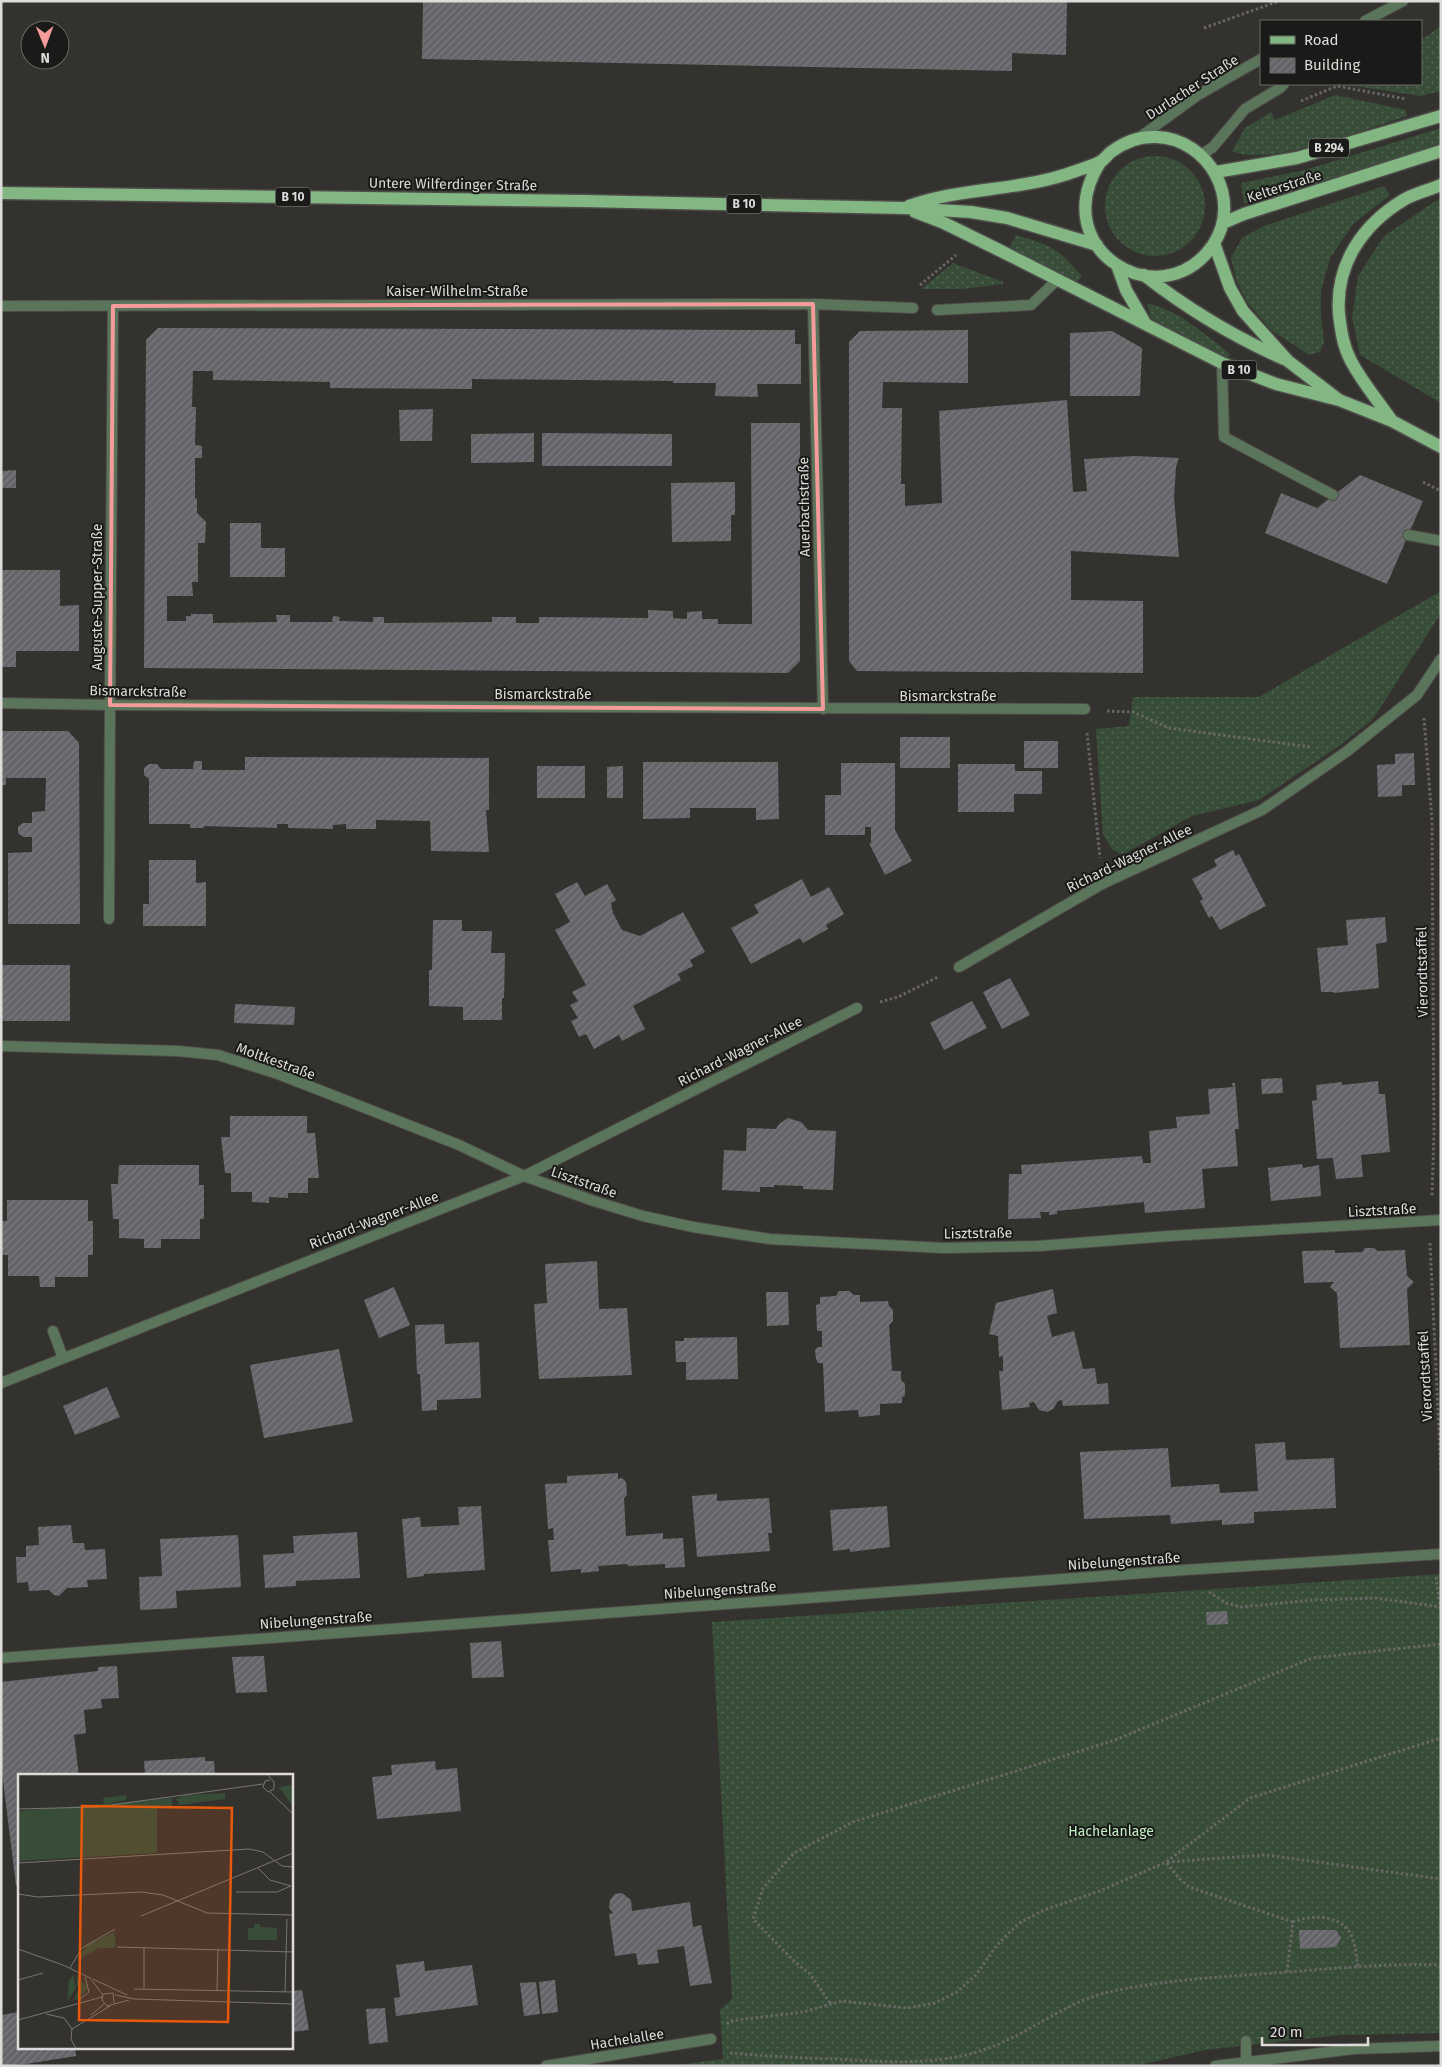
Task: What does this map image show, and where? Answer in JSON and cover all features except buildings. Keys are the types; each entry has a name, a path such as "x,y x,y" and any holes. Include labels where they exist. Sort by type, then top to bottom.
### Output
{"main road":[{"name":"Kelterstraße","path":"1216,172 1297,158 1441,116"},
{"path":"1156,137 1172,139 1188,145 1201,155 1216,172 1222,189 1224,206 1223,223 1214,243 1206,254 1184,270 1157,276 1130,272 1110,260 1097,245 1088,230 1085,203 1091,176 1101,162 1118,147 1139,138 1156,137"},
{"name":"Kelterstraße","path":"1223,223 1244,214 1441,151"},
{"name":"Untere Wilferdinger Straße","path":"904,208 940,196 1038,182 1101,162"},
{"path":"1392,421 1351,362 1341,335 1338,302 1343,270 1352,249 1363,233 1384,213 1406,198 1441,185"},
{"name":"Untere Wilferdinger Straße","path":"1,193 584,201 904,208 971,212 1007,218 1097,245"},
{"name":"B 10","path":"904,208 944,223 1222,363 1276,384 1340,400 1392,421 1441,447"},
{"name":"B 10","path":"1214,243 1230,288 1243,311 1288,361 1340,400"},
{"path":"1117,265 1126,290 1146,324"},
{"name":"B 10","path":"1144,275 1180,303 1226,332 1288,361"}],"street":[{"path":"1368,20 1403,1"},
{"name":"Durlacher Straße","path":"1139,138 1198,95 1260,60"},
{"path":"1201,155 1213,146 1245,109 1282,86"},
{"path":"937,310 1031,305 1057,280"},
{"name":"Kaiser-Wilhelm-Straße","path":"1,306 813,304 913,308"},
{"name":"Auerbachstraße","path":"813,304 823,709"},
{"name":"Auguste-Supper-Straße","path":"109,919 113,306"},
{"path":"1222,363 1224,437 1333,495"},
{"path":"1408,535 1441,541"},
{"name":"Richard-Wagner-Allee","path":"959,967 1102,884 1262,810 1346,752 1418,695 1441,659"},
{"name":"Bismarckstraße","path":"1,703 1085,709"},
{"name":"Richard-Wagner-Allee","path":"1,1383 524,1176 857,1008"},
{"name":"Moltkestraße","path":"1,1046 178,1051 218,1055 278,1074 459,1145 524,1176"},
{"name":"Lisztstraße","path":"524,1176 643,1216 692,1227 770,1239 866,1245 944,1248 1038,1246 1169,1236 1436,1221"},
{"path":"53,1331 63,1358"},
{"name":"Nibelungenstraße","path":"1,1658 1184,1570 1441,1554"},
{"name":"Hachelallee","path":"546,2066 618,2049 711,2039"},
{"path":"1246,2041 1246,2063"},
{"path":"1215,2066 1353,2049 1441,2046"}],"path":[{"path":"1204,28 1279,1"},
{"path":"1282,86 1288,106 1337,86 1411,100"},
{"path":"902,309 914,289 975,239"},
{"path":"1424,482 1441,490"},
{"path":"1102,884 1085,709 1133,712 1169,728 1346,752"},
{"name":"Vierordtstaffel","path":"1426,723 1432,831 1436,1221"},
{"path":"857,1008 898,997 959,967"},
{"name":"Vierordtstaffel","path":"1430,1247 1441,1474"},
{"path":"1184,1570 1212,1594 1226,1603 1241,1607 1312,1600 1375,1598 1441,1607"},
{"path":"830,2003 810,1974 795,1962 753,1918 762,1888 794,1853 852,1822 1115,1740 1312,1658 1441,1644"},
{"path":"730,2021 803,2012 830,2003 857,2001 893,2008 907,2008 947,1998 957,1992 976,1975 1008,1932 1029,1916 1100,1891 1166,1862 1250,1798 1441,1738"},
{"path":"1166,1862 1266,1855 1441,1879"},
{"path":"1166,1862 1189,1887 1293,1922 1314,1916 1326,1917 1343,1925 1353,1939 1358,1967"},
{"path":"1287,1972 1293,1922"},
{"path":"728,2052 891,2062 941,2059 963,2056 1006,2042 1087,1998 1108,1992 1179,1981 1358,1967 1441,1964"}],"highlighted area":[{"path":"813,304 823,709 110,705 113,306"}],"green space":[{"path":"1441,26 1441,91 1421,96 1348,85 1422,85 1422,39"},
{"path":"1335,95 1406,110 1407,116 1344,137 1293,151 1248,155 1232,151 1245,128 1271,112 1275,120"},
{"path":"1441,128 1441,143 1307,189 1244,204 1241,183 1305,170"},
{"path":"1155,156 1165,157 1183,164 1197,178 1204,196 1204,216 1197,234 1183,248 1165,255 1155,256 1145,255 1127,248 1113,234 1106,216 1105,206 1106,196 1113,178 1127,164 1145,157"},
{"path":"1384,186 1390,195 1353,224 1330,258 1321,291 1324,342 1320,352 1309,355 1271,330 1247,302 1237,282 1231,258 1242,238 1264,226"},
{"path":"1441,199 1441,403 1360,355 1352,318 1358,276 1384,236"},
{"path":"1016,235 1046,245 1060,253 1082,276 1077,282 1009,249"},
{"path":"953,263 1003,282 1003,284 962,289 921,289"},
{"path":"1147,303 1170,311 1201,331 1230,354 1226,360 1151,318"},
{"path":"1441,591 1441,613 1373,719 1339,746 1259,800 1192,816 1122,855 1112,849 1103,834 1096,729 1129,726 1133,697 1259,697"},
{"name":"Hachelanlage","path":"1441,1574 1441,2033 1340,2035 1205,2050 1135,2066 670,2066 723,2059 720,2010 732,1999 712,1622"}]}
